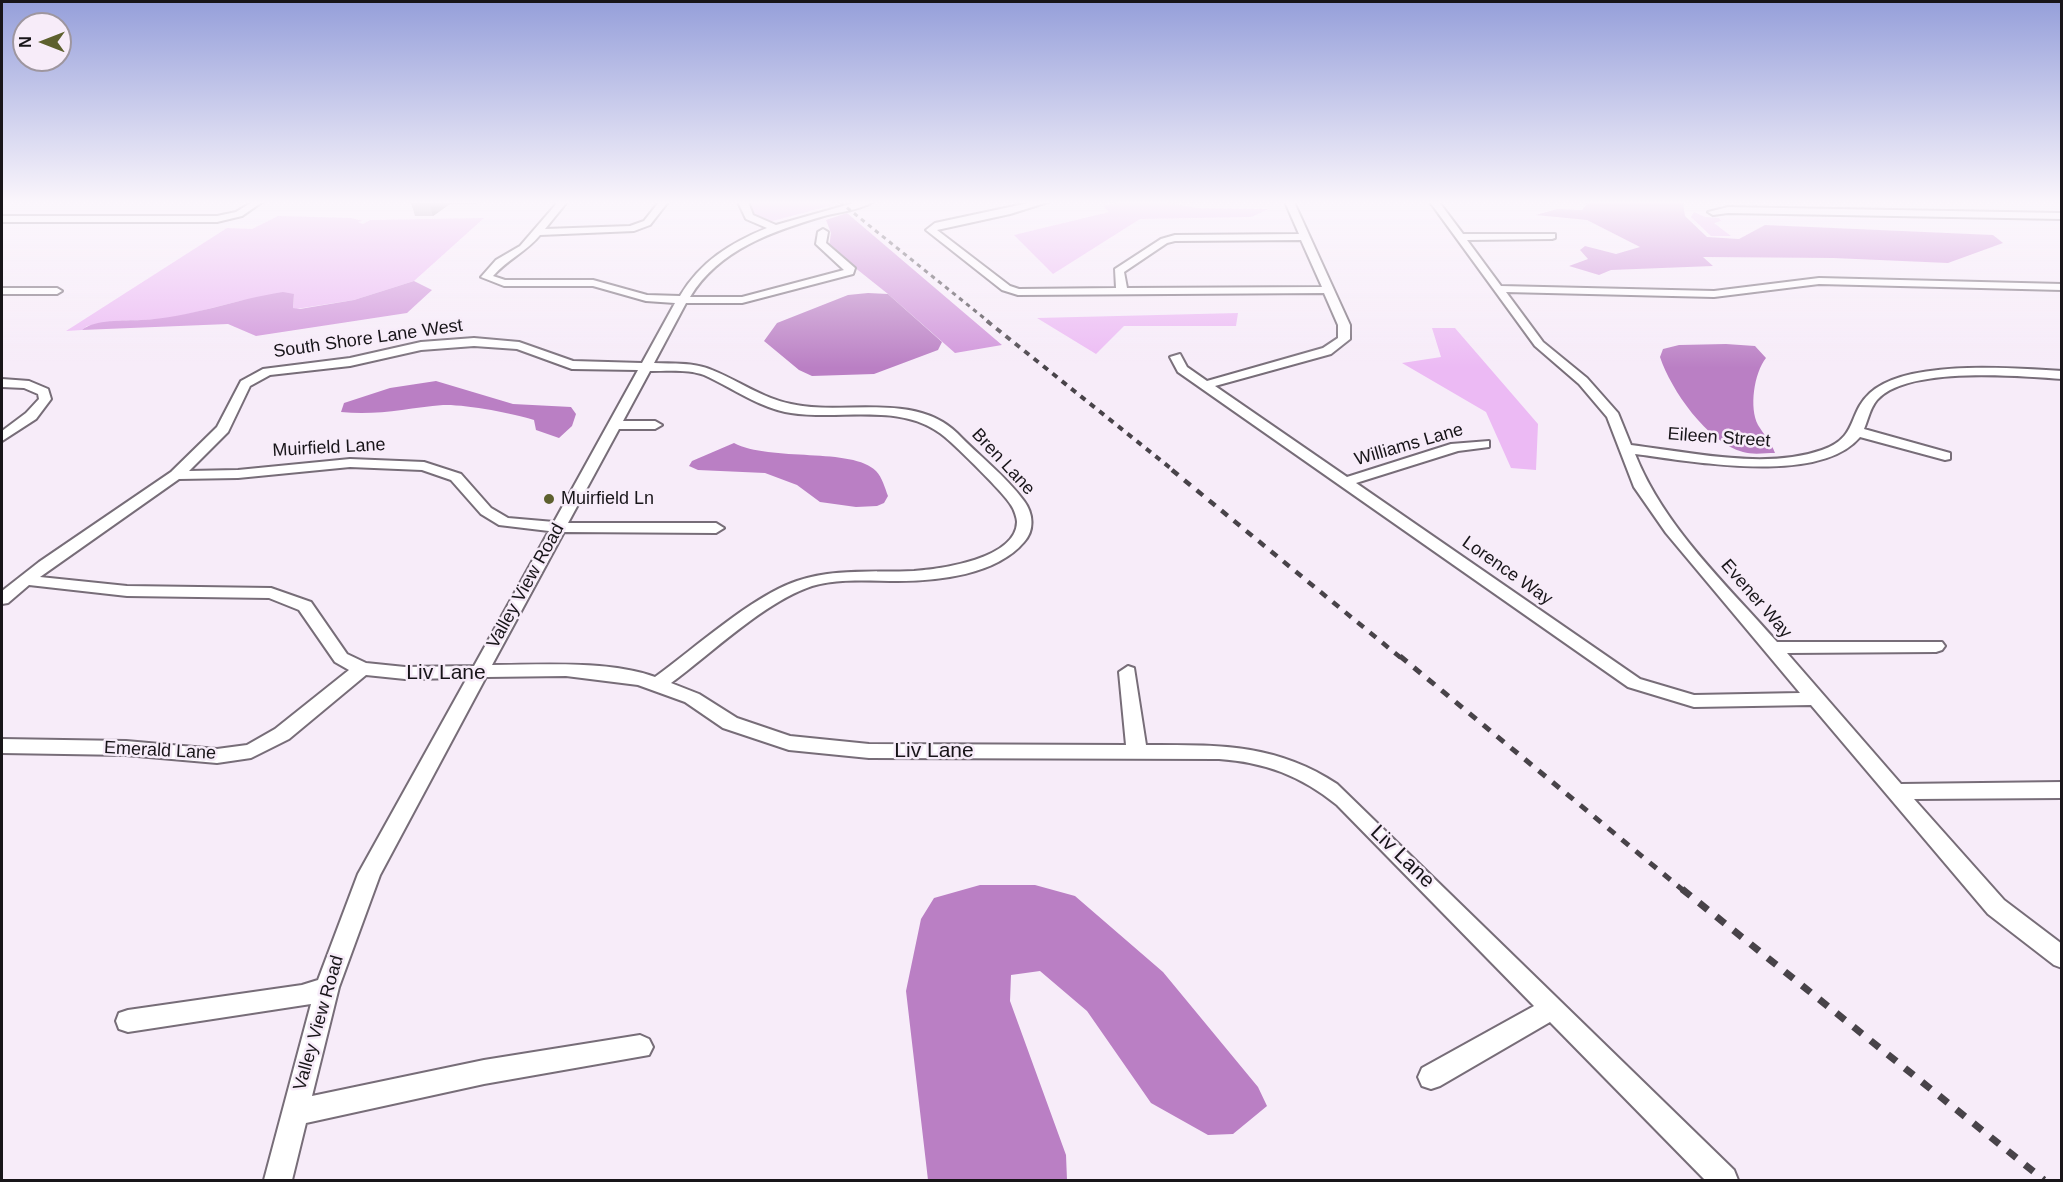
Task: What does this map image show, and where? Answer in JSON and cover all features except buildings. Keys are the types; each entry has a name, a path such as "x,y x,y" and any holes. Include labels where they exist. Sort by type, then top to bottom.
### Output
{"street":[{"path":"508,257 500,262 486,277 504,283 592,283 646,298 681,301 742,300 849,272 850,268 837,257"},
{"name":"Valley View Road","path":"279,1180 327,987 369,874 681,301 696,279 722,257"},
{"path":"967,257 1011,290 1326,290"},
{"path":"1122,291 1119,271 1140,257"},
{"path":"1206,385 1314,355 1337,346 1346,332 1312,257"},
{"name":"Evener Way","path":"1475,257 1539,344 1599,398 1613,416 1641,487 1653,508 1996,907 2061,958"},
{"path":"1498,289 1739,294 1787,284 1819,281 2061,287"},
{"path":"2,291 57,291"},
{"name":"South Shore Lane West","path":"2,599 24,580 176,475 223,429 235,409 245,384 267,372 283,368 350,362 421,346 474,342 519,346 572,364 645,367"},
{"name":"Lorence Way","path":"1176,357 1182,369 1634,683 1694,701 1817,699"},
{"name":"Bren Lane","path":"645,367 707,372 759,399 792,410 897,412 938,424 1018,503 1025,513 1027,524 1023,536 1000,556 964,568 920,575 832,577 786,591 658,684"},
{"path":"1945,456 1858,432 1868,405 1875,395 1887,387 1904,381 1954,373 2061,375"},
{"path":"2,383 38,387 44,392 45,399 31,416 2,437"},
{"path":"614,425 655,425"},
{"name":"Eileen Street","path":"1627,449 1739,460 1777,461 1825,454 1854,438 1858,432"},
{"name":"Williams Lane","path":"1344,482 1456,447 1484,444"},
{"name":"Muirfield Lane","path":"176,475 238,474 350,463 424,466 456,477 486,510 504,522 582,530 716,528"},
{"name":"Liv Lane","path":"24,580 127,591 271,592 305,606 341,658 363,669 387,673 566,670 604,672 658,684 692,698 730,723 789,743 869,751 1246,753 1273,759 1324,782 1411,865 1724,1180"},
{"path":"1772,648 1936,646"},
{"name":"Emerald Lane","path":"2,746 126,748 217,756 251,751 282,734 363,669"},
{"path":"1128,672 1137,752"},
{"path":"1896,792 2061,790"},
{"path":"128,1022 302,996 327,987"},
{"path":"1431,1077 1553,1008"},
{"name":"Valley View Road","path":"294,1113 484,1072 640,1047"}],"shaded area":[{"path":"181,257 440,257 414,281 354,300 296,309 293,308 294,294 240,301 168,319 115,321 87,326 82,330 66,331"},
{"path":"842,257 899,257 1002,345 955,353"},
{"path":"1036,257 1080,257 1053,274"},
{"path":"1586,257 1703,257 1713,266 1611,270 1599,275 1569,266 1588,259"},
{"path":"1724,257 1964,257 1948,263 1833,258"},
{"path":"414,281 432,290 407,313 256,336 228,324 82,330 102,322 159,319 283,292 294,294 293,308 300,309 354,300"},
{"path":"888,294 942,342 938,350 874,374 812,376 799,370 764,341 777,323 848,295"},
{"path":"1238,313 1236,326 1124,326 1096,354 1037,318"},
{"path":"1432,328 1455,328 1538,424 1536,470 1511,468 1486,412 1402,363 1441,357"},
{"path":"1679,345 1755,346 1766,358 1758,372 1753,400 1755,418 1775,453 1743,452 1716,438 1682,399 1660,357 1663,349"},
{"path":"436,381 513,404 571,407 576,414 572,426 559,438 536,430 534,420 463,406 443,405 367,413 341,412 344,403 390,388"},
{"path":"734,443 749,449 849,459 865,464 878,473 888,496 884,503 877,506 856,507 820,502 797,485 765,473 698,470 689,466 692,461"},
{"path":"980,885 1035,885 1075,896 1163,972 1258,1087 1267,1106 1233,1134 1208,1135 1151,1103 1087,1011 1040,971 1011,975 1010,1001 1066,1155 1067,1180 928,1180 906,991 921,919 934,898"}],"railway":[{"path":"908,257 989,322"},
{"path":"987,321 1174,471"},
{"path":"1172,470 1401,658"},
{"path":"1400,656 1684,891"},
{"path":"1682,889 2044,1180"}],"place":[{"name":"Muirfield Ln","path":"549,499"}]}
